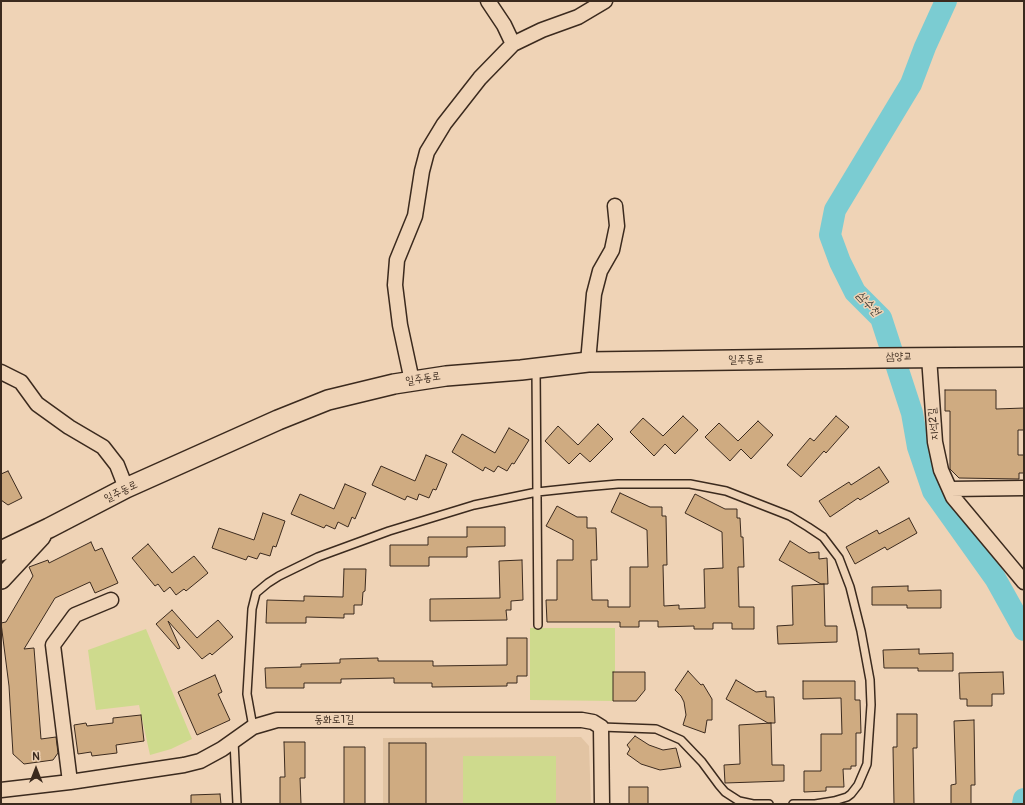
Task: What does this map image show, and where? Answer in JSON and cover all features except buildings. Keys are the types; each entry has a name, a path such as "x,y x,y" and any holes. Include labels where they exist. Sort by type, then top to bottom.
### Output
{"main road":[{"path":"924,357 1024,357"},
{"name":"삼양교","path":"880,358 924,357"},
{"name":"일주동로","path":"1,551 126,488 278,420 328,400 394,384 446,376 588,362 880,358"},
{"path":"1,578 48,528"}],"street":[{"path":"488,1 504,25 513,44"},
{"path":"412,381 400,325 395,285 397,260 415,216 422,171 427,152 444,124 480,78 513,44 542,30 578,16 605,1"},
{"path":"588,362 594,294 600,271 612,250 617,226 614,206"},
{"name":"지석2길","path":"924,357 935,442 941,470 953,497 1021,576"},
{"path":"1,372 21,382 37,404 69,427 103,447 117,465 126,488"},
{"path":"950,489 1024,488"},
{"path":"70,782 53,646 75,615 111,600"},
{"name":"동화로1길","path":"1,790 70,782 184,765 200,760 222,749 253,727 277,720 582,720 593,722 601,727"},
{"path":"601,727 602,804"}],"lane":[{"path":"536,368 538,625"},
{"path":"253,727 247,694 252,610 256,593 268,583 318,557 389,531 474,505 537,492 618,484 690,484 726,491 790,516 823,537 839,558 850,586 861,631 870,680 872,705 867,764 858,785 851,794 846,797 821,803 793,804"},
{"path":"601,727 656,729 681,740 702,762 725,792 739,800 752,804 768,804"},
{"path":"234,741 237,804"}],"shaded area":[{"path":"581,737 589,746 591,804 383,804 383,738"}],"green space":[{"path":"530,628 615,628 615,701 530,700"},
{"path":"146,629 192,739 171,749 150,755 139,705 96,710 88,650"},
{"path":"463,756 556,756 556,804 463,804"}],"waterway":[{"name":"삼수천","path":"946,1 925,47 911,84 835,210 830,235 840,262 855,292 881,318 912,413 918,447 933,491 995,578 1024,630"},
{"name":"삼수천","path":"1023,804 1024,799"}]}
